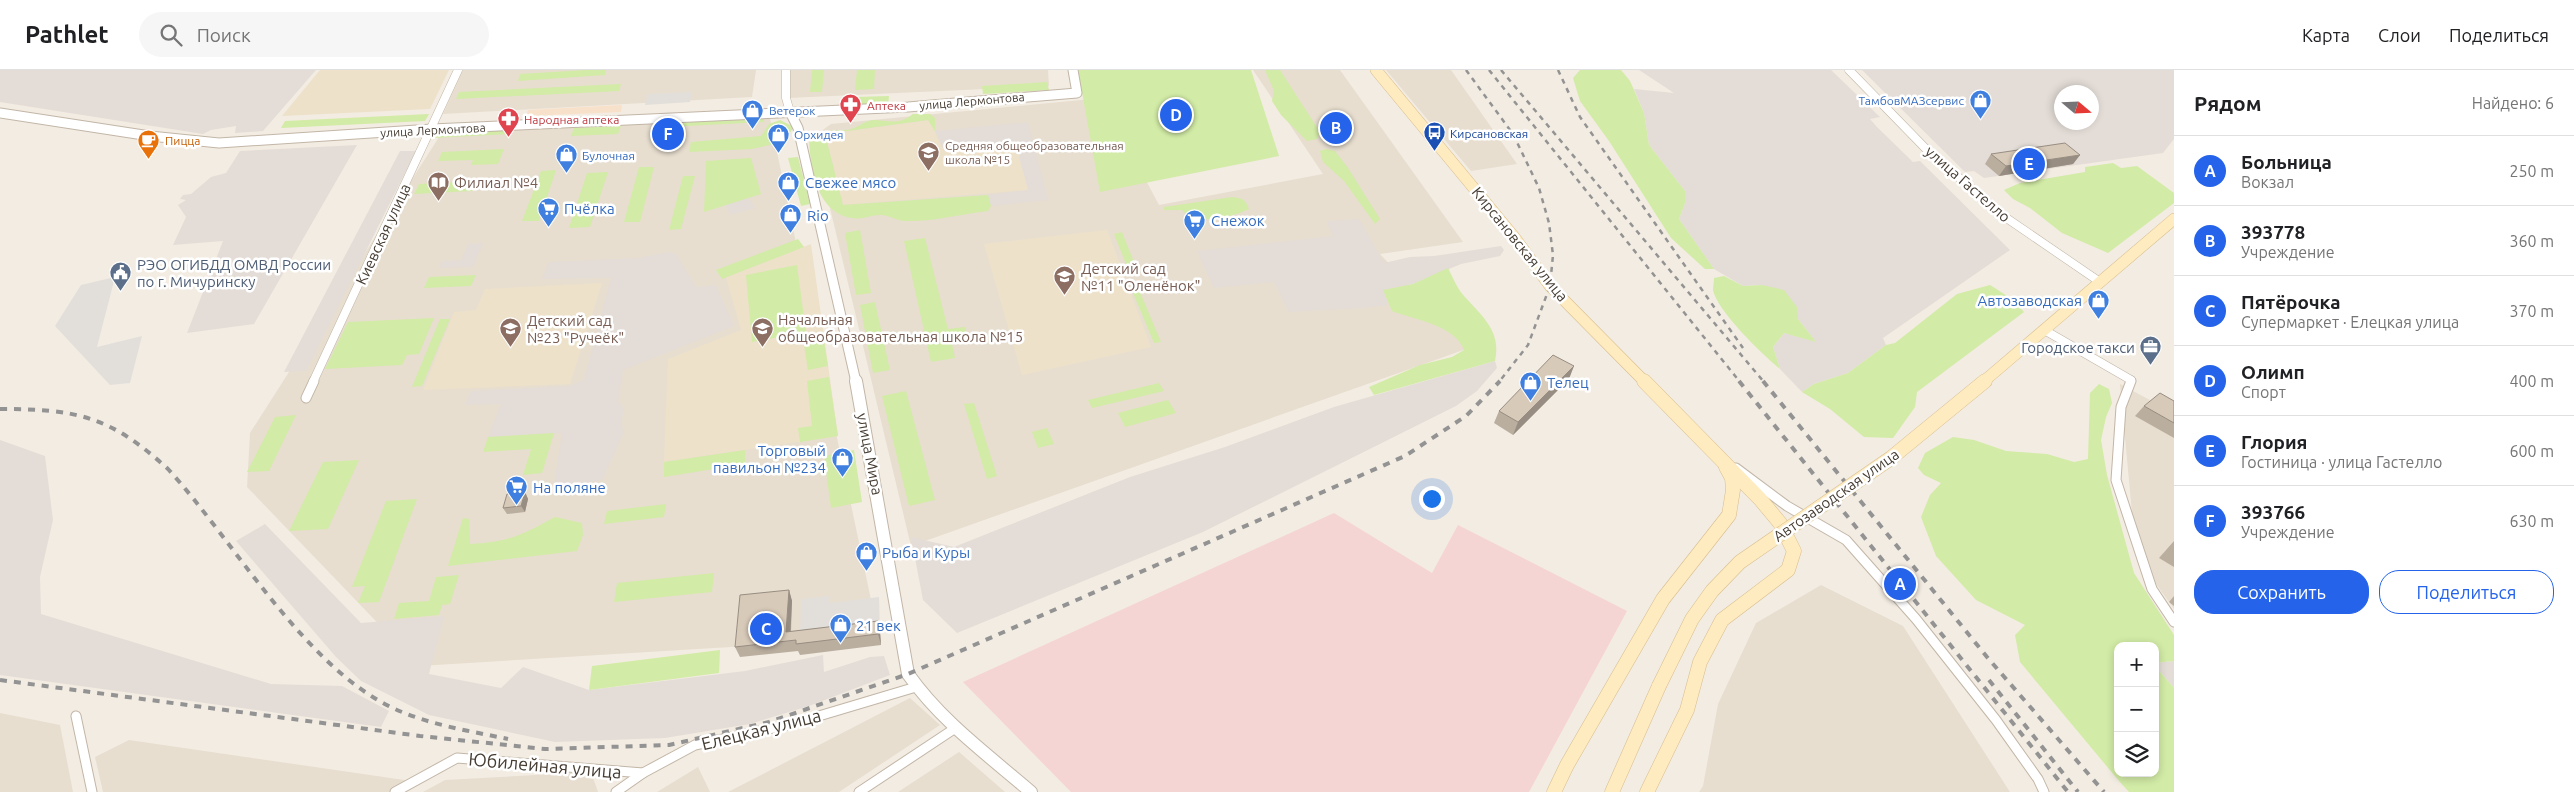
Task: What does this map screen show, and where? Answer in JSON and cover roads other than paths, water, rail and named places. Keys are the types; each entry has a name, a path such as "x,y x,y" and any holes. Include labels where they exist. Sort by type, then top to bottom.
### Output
{"main road":[{"name":"Кирсановская улица","path":"1376,70 1514,238 1550,286 1716,452"},
{"name":"Автозаводская улица","path":"1612,792 1684,629 1701,602 1721,580 1740,562 1891,458 2046,332 2114,269 2174,219"},
{"path":"1554,792 1567,765 1664,598 1729,515 1733,504 1734,492 1731,474 1716,452"},
{"path":"1647,792 1687,710 1700,662 1722,620 1788,570 1794,551 1780,523 1716,452"}],"street":[{"name":"Киевская улица","path":"306,398 458,70"},
{"name":"улица Мира","path":"786,70 786,98 798,128 853,366 884,529 908,674 916,687 957,727 1031,792"},
{"name":"улица Лермонтова","path":"0,113 150,136 219,143 432,129 908,107 1077,93 1073,70"},
{"name":"улица Гастелло","path":"1849,70 1930,153 2005,217 2100,282"},
{"path":"2046,332 2131,380 2121,407 2116,480 2152,589 2174,622"},
{"path":"1716,452 1787,506 1846,540 1916,619 1996,720 2038,779 2044,792"},
{"name":"Елецкая улица","path":"616,792 643,773 695,745 792,724 916,687"},
{"path":"76,716 92,792"},
{"path":"859,792 957,727"},
{"name":"Юбилейная улица","path":"395,792 457,758 643,773"}],"railway":[{"path":"1466,70 1513,134 1539,188 1549,223 1553,255 1550,286 1528,345 1499,382"},
{"path":"1489,70 1740,382"},
{"path":"1501,70 1764,382"},
{"path":"1558,70 1580,117 1743,348"},
{"path":"0,680 420,736 545,749 669,745 769,722 908,674 1405,456 1466,416 1500,381"},
{"path":"1739,381 2068,792"},
{"path":"1763,381 1987,657 2104,792"},
{"path":"0,409 27,409 72,414 91,419 128,437 168,469 193,498 272,601 331,664 362,690 408,715 450,727 508,739"},
{"path":"1989,680 2078,792"}],"place":[{"name":"Олимп","path":"1176,115"},
{"name":"ТамбовМАЗсервис","path":"1980,119"},
{"name":"Аптека","path":"851,124"},
{"name":"393778","path":"1336,128"},
{"name":"Ветерок","path":"753,129"},
{"name":"393766","path":"668,134"},
{"name":"Народная аптека","path":"508,138"},
{"name":"Кирсановская","path":"1434,152"},
{"name":"Орхидея","path":"778,153"},
{"name":"Пицца","path":"149,159"},
{"name":"Глория","path":"2029,164"},
{"name":"Средняя общеобразовательная школа №15","path":"929,171"},
{"name":"Булочная","path":"566,174"},
{"name":"Филиал №4","path":"438,201"},
{"name":"Свежее мясо","path":"789,201"},
{"name":"Пчёлка","path":"548,227"},
{"name":"Rio","path":"791,234"},
{"name":"Снежок","path":"1195,239"},
{"name":"РЭО ОГИБДД ОМВД России по г. Мичуринску","path":"121,292"},
{"name":"Детский сад №11 \"Оленёнок\"","path":"1065,296"},
{"name":"Автозаводская","path":"2098,319"},
{"name":"Начальная общеобразовательная школа №15","path":"762,347"},
{"name":"Детский сад №23 \"Ручеёк\"","path":"511,348"},
{"name":"Городское такси","path":"2151,366"},
{"name":"Телец","path":"1531,401"},
{"name":"Торговый павильон №234","path":"842,478"},
{"name":"На поляне","path":"517,506"},
{"name":"Рыба и Куры","path":"866,571"},
{"name":"Больница","path":"1900,584"},
{"name":"Пятёрочка","path":"766,629"},
{"name":"21 век","path":"840,644"}]}
